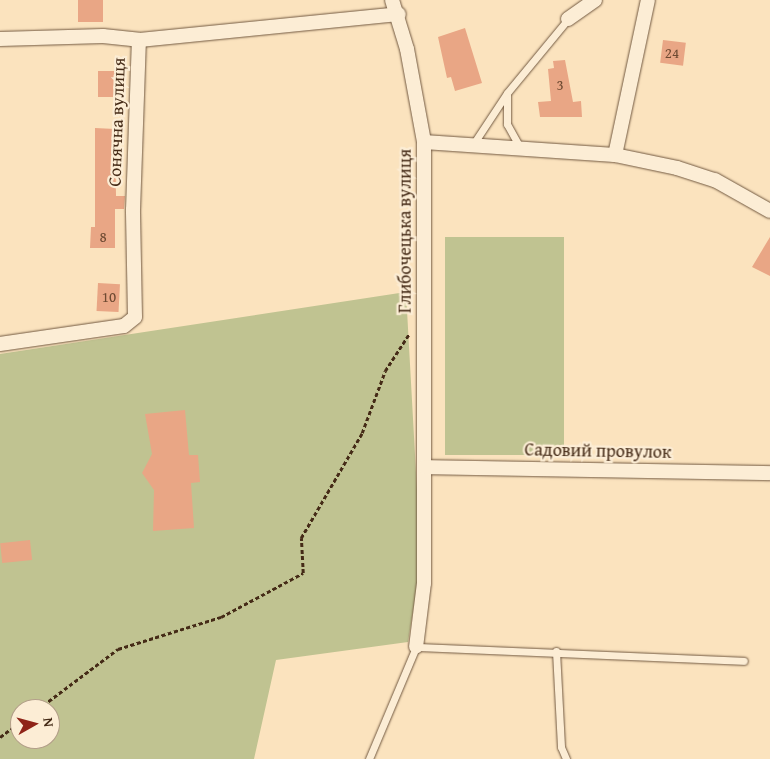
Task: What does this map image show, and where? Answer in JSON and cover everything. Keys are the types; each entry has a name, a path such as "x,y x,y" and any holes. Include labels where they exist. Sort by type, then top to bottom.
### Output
{"street":[{"name":"Глибочецька вулиця","path":"392,0 399,14 424,142 424,583 416,646"},
{"path":"568,19 595,0"},
{"path":"615,156 648,0"},
{"name":"Сонячна вулиця","path":"0,344 124,326 135,317 133,210 139,40 399,14"},
{"path":"0,39 103,36 139,40"},
{"path":"424,142 615,156 715,180 769,209"},
{"name":"Садовий провулок","path":"425,466 770,473"}],"lane":[{"path":"471,146 507,93 568,19"},
{"path":"507,93 507,124 522,149"},
{"path":"369,759 416,646 744,661"},
{"path":"556,651 561,747 566,759"}],"path":[{"path":"51,699 118,649 221,617 302,573 301,538 362,433 384,371 424,312"}],"green space":[{"path":"445,237 564,237 564,455 445,455"},
{"path":"406,292 421,563 408,642 276,660 254,759 0,759 0,354"}],"building":[{"path":"78,0 103,0 103,22 78,22"},
{"path":"465,28 482,83 455,91 451,77 447,78 438,37"},
{"path":"663,40 686,43 683,66 660,63"},
{"path":"565,60 573,102 581,101 582,117 540,117 538,102 551,101 548,69 554,68 553,61"},
{"path":"98,71 116,71 116,97 98,97"},
{"path":"95,128 115,129 116,196 125,196 124,209 115,209 115,248 90,248 91,227 95,227"},
{"path":"770,237 770,276 752,267"},
{"path":"98,283 120,284 119,312 97,311"},
{"path":"185,410 189,455 198,455 200,482 191,483 194,528 153,531 154,490 142,473 152,454 145,414"},
{"path":"30,540 32,560 2,563 0,543"}]}
